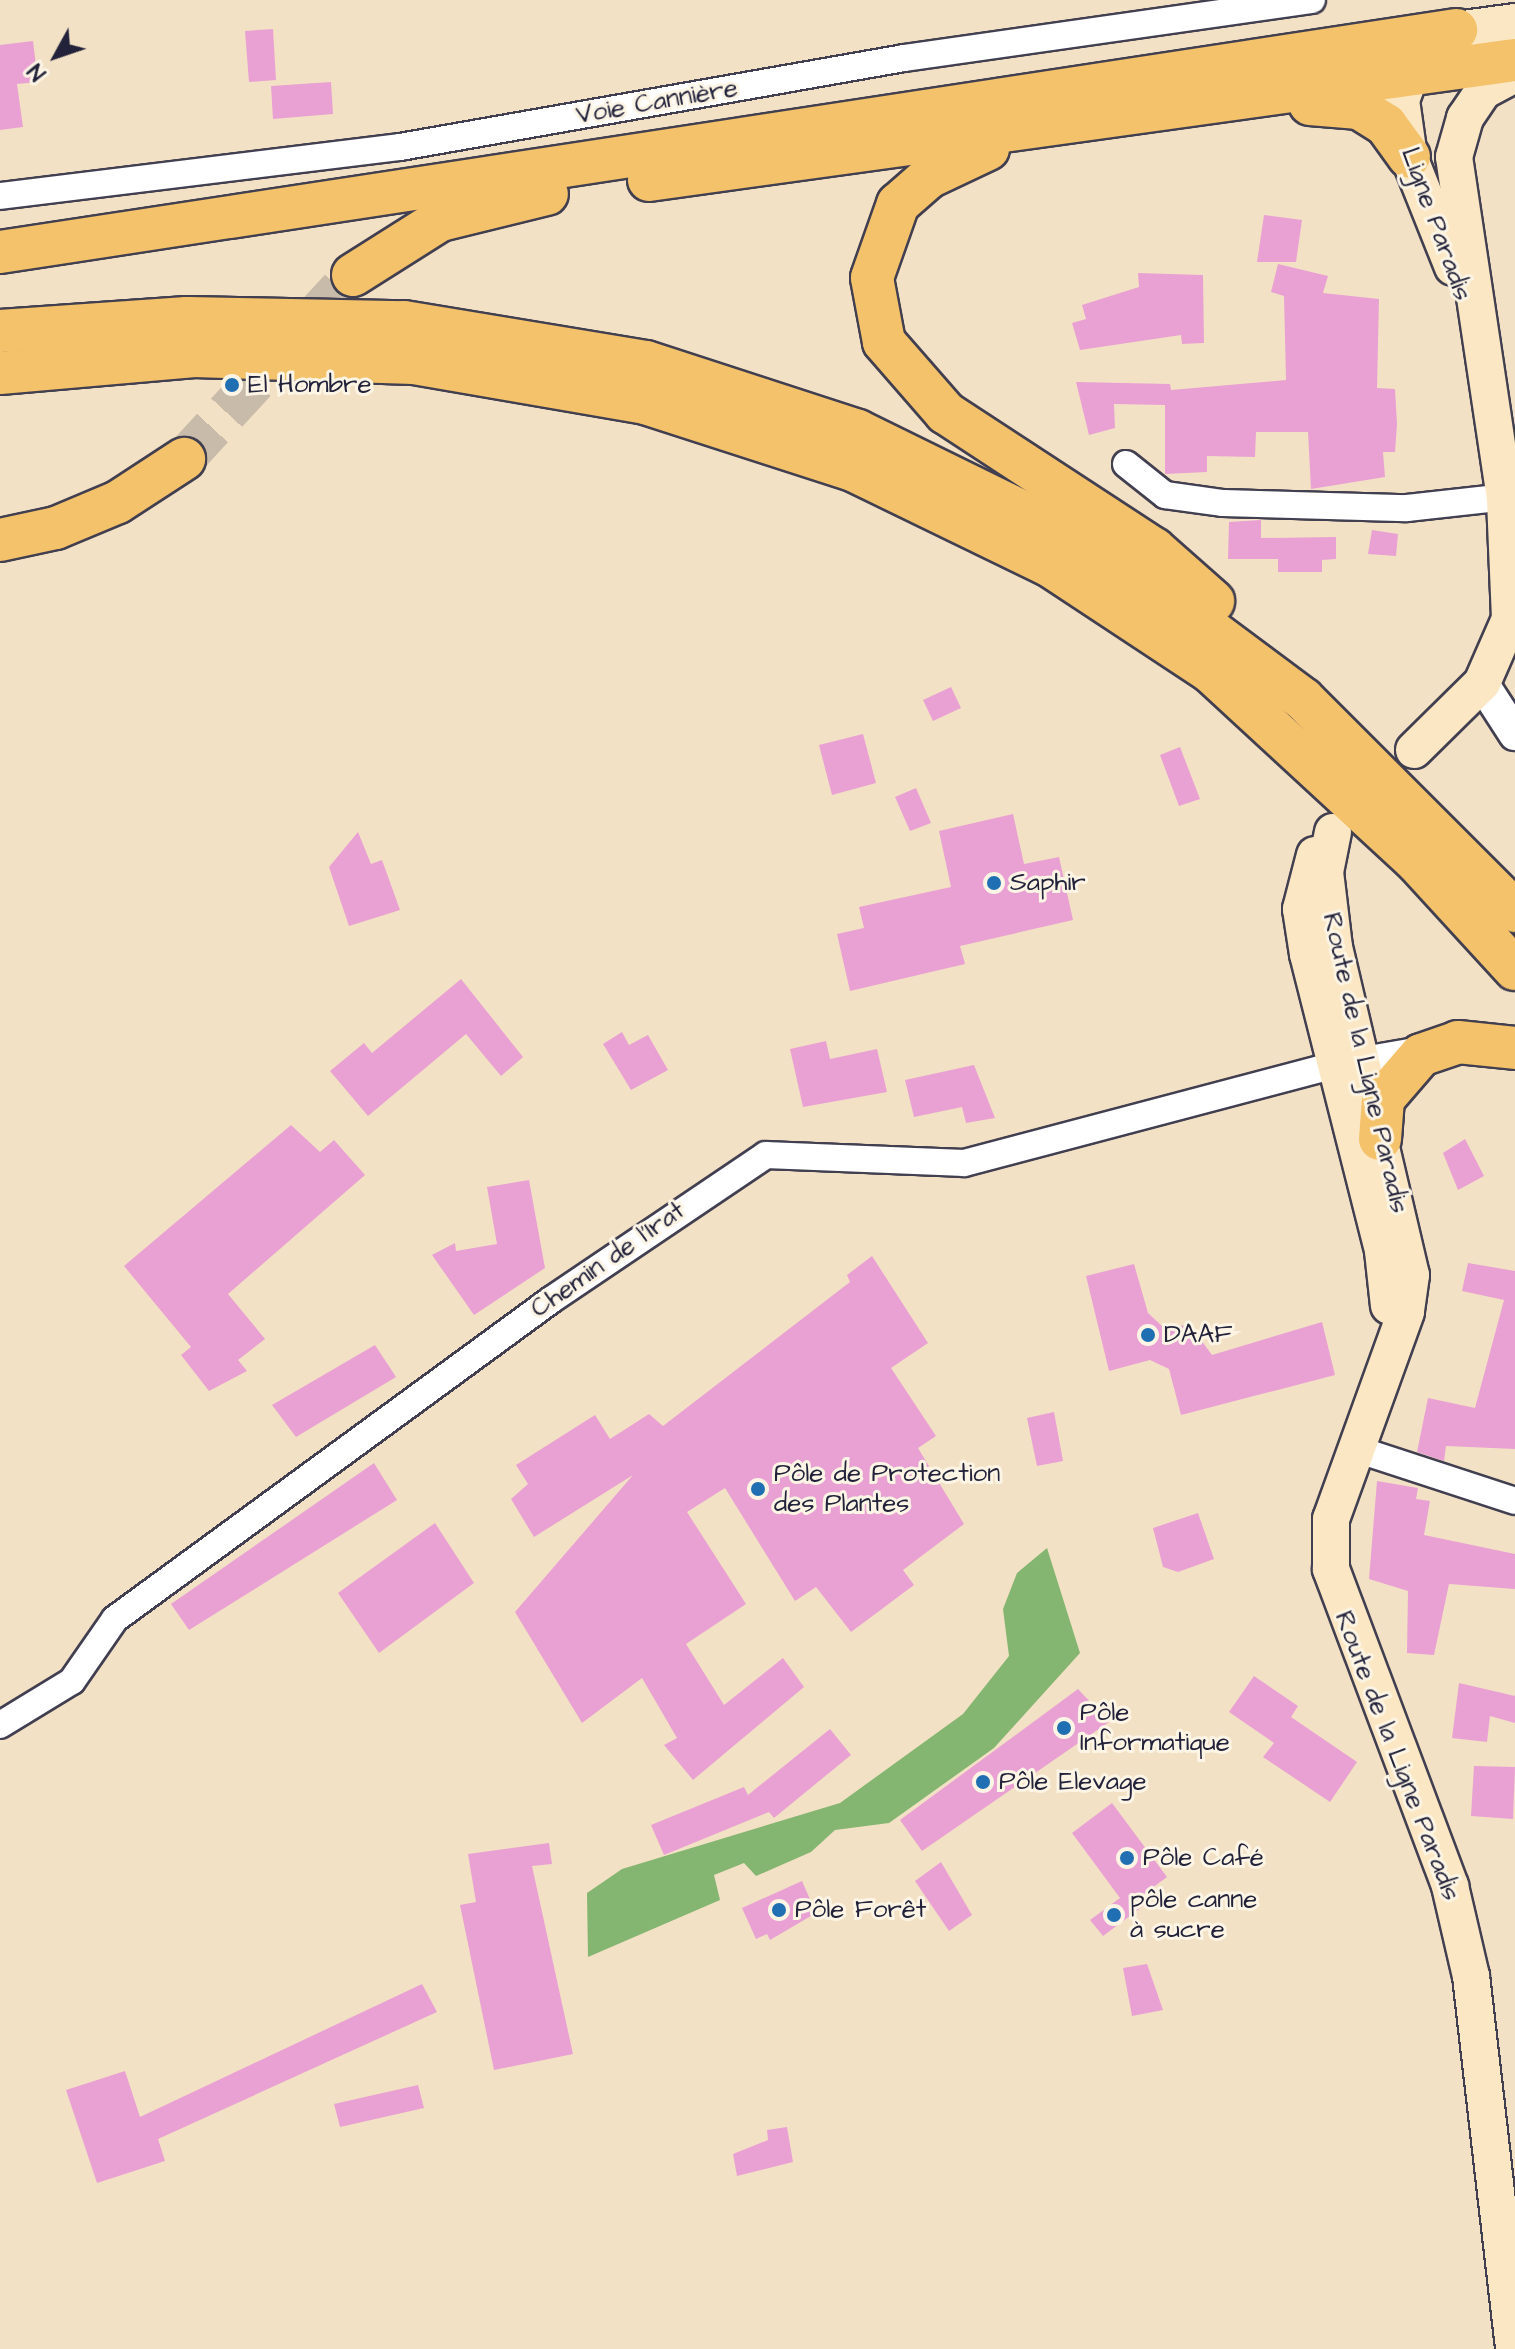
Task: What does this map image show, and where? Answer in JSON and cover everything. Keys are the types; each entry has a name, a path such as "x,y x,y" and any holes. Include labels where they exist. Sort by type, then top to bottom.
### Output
{"highway":[{"path":"0,252 1456,30"},
{"path":"353,275 440,220 519,197 1064,120 1213,105 1515,60"},
{"path":"1213,105 1359,108 1386,125 1409,157"},
{"path":"1064,120 957,161 898,204 872,278 884,342 946,413 1154,549 1279,659 1515,911"},
{"path":"0,331 187,318 404,322 631,359 741,390 858,431 1055,528 1154,588 1303,699 1441,833"},
{"path":"0,373 194,356 414,363 645,403 855,471 1049,565 1211,672 1405,850 1515,969"},
{"path":"0,540 56,528 118,502 184,459"},
{"path":"1380,1139 1383,1099 1395,1077 1421,1055 1458,1042 1515,1048"}],"main road":[{"path":"1411,74 1456,30 1515,22"},
{"name":"Ligne Paradis","path":"1411,74 1401,100 1409,157 1478,342"},
{"name":"Ligne Paradis","path":"1414,750 1482,683 1510,619 1510,497 1478,342 1454,157 1465,118 1483,91 1515,74"},
{"name":"Route de la Ligne Paradis","path":"1388,1361 1383,1251 1347,1064 1328,909 1325,872 1333,832 1307,865 1301,909 1347,1064 1380,1139 1407,1240 1408,1300 1388,1361 1331,1519 1336,1597 1450,1886 1471,1976 1503,2165 1514,2349"},
{"path":"1347,1064 1380,1188 1407,1240"}],"street":[{"name":"Voie Cannière","path":"0,196 400,147 904,58 1312,0"},
{"path":"1126,464 1165,495 1223,503 1407,508 1510,497"},
{"path":"1482,683 1515,734"},
{"name":"Chemin de l'Irat","path":"0,1725 72,1681 115,1619 551,1300 766,1155 964,1163 1347,1064 1458,1042"},
{"path":"1356,1449 1515,1501"}],"green space":[{"path":"1047,1548 1080,1653 994,1748 889,1823 835,1830 811,1852 756,1876 744,1863 714,1875 720,1900 588,1957 587,1893 622,1869 840,1803 963,1714 1009,1656 1003,1609 1017,1573"}],"building":[{"path":"273,29 276,80 249,82 245,31"},
{"path":"33,41 38,82 17,84 23,127 0,130 0,45"},
{"path":"331,82 333,114 273,119 271,86"},
{"path":"1264,215 1302,220 1296,262 1257,262"},
{"path":"1278,264 1328,276 1323,293 1379,299 1377,388 1395,389 1397,424 1395,452 1383,452 1385,477 1311,489 1308,432 1256,432 1255,457 1207,456 1207,472 1165,474 1165,405 1114,404 1115,428 1089,435 1076,382 1170,384 1171,390 1286,380 1284,296 1271,292"},
{"path":"1138,273 1203,275 1204,343 1182,344 1181,335 1080,350 1072,323 1086,319 1082,305 1139,287"},
{"path":"1261,520 1261,538 1336,537 1336,559 1322,560 1322,572 1278,572 1278,559 1228,559 1229,522"},
{"path":"1372,530 1398,534 1396,556 1368,554"},
{"path":"951,687 961,708 933,721 923,700"},
{"path":"863,734 876,783 832,795 819,745"},
{"path":"1180,747 1200,799 1179,806 1160,755"},
{"path":"916,788 931,823 910,831 895,797"},
{"path":"1013,814 1024,864 1059,857 1073,920 960,946 965,964 850,991 837,934 864,928 859,907 951,887 939,831"},
{"path":"358,832 371,864 382,860 400,910 349,926 329,867"},
{"path":"461,979 523,1057 501,1076 466,1034 368,1116 330,1071 364,1043 372,1053"},
{"path":"622,1032 629,1045 648,1035 668,1070 631,1090 603,1044"},
{"path":"826,1041 830,1059 877,1049 887,1092 803,1107 790,1049"},
{"path":"974,1065 995,1118 966,1123 962,1107 914,1117 905,1080"},
{"path":"291,1125 320,1152 334,1140 365,1175 228,1294 265,1339 238,1360 247,1371 209,1391 181,1355 191,1347 124,1266"},
{"path":"1465,1139 1484,1176 1458,1190 1443,1153"},
{"path":"529,1180 545,1268 474,1315 432,1255 455,1243 456,1251 497,1244 487,1187"},
{"name":"Pôle de Protection des Plantes","path":"872,1256 928,1343 891,1368 936,1436 918,1448 964,1524 903,1570 914,1585 851,1632 816,1587 795,1601 725,1488 687,1512 746,1604 686,1644 724,1705 783,1658 804,1687 693,1780 664,1745 677,1738 642,1678 582,1723 515,1612 633,1475 534,1537 511,1499 528,1484 516,1465 595,1415 610,1439 649,1414 663,1426 850,1282 847,1275"},
{"path":"1468,1263 1515,1271 1515,1449 1446,1446 1444,1461 1417,1452 1428,1398 1475,1408 1504,1300 1462,1291"},
{"name":"DAAF","path":"1134,1264 1148,1313 1163,1327 1190,1325 1212,1355 1322,1322 1335,1375 1181,1415 1169,1369 1150,1360 1109,1371 1086,1276"},
{"path":"375,1345 396,1377 296,1437 272,1405"},
{"path":"1054,1412 1063,1461 1037,1466 1027,1418"},
{"path":"374,1463 397,1500 189,1630 171,1604"},
{"path":"1377,1481 1418,1488 1416,1499 1430,1501 1424,1535 1515,1554 1515,1589 1449,1584 1434,1655 1407,1653 1408,1591 1369,1579"},
{"path":"1198,1513 1214,1559 1178,1572 1163,1567 1153,1528"},
{"path":"435,1523 474,1583 379,1653 338,1593"},
{"path":"1254,1676 1298,1706 1291,1717 1357,1762 1330,1802 1263,1757 1274,1743 1229,1712"},
{"path":"1459,1683 1515,1696 1515,1723 1490,1716 1487,1742 1452,1738"},
{"path":"1078,1689 1109,1722 922,1851 900,1820"},
{"path":"830,1729 851,1755 774,1818 769,1812 664,1855 651,1825 744,1787 748,1795"},
{"path":"1474,1766 1515,1767 1513,1819 1471,1816"},
{"name":"Pôle Café","path":"1112,1803 1167,1877 1144,1894 1150,1901 1103,1936 1090,1920 1120,1898 1072,1833"},
{"path":"549,1843 552,1864 532,1866 573,2054 494,2070 460,1905 476,1902 468,1854"},
{"path":"941,1862 972,1915 949,1931 915,1881"},
{"name":"Pôle Forêt","path":"802,1881 816,1913 770,1940 767,1934 756,1939 742,1908"},
{"path":"1147,1964 1163,2010 1132,2016 1123,1968"},
{"path":"422,1984 437,2012 158,2139 165,2161 97,2183 66,2090 125,2071 140,2117"},
{"path":"418,2085 424,2108 340,2127 334,2104"},
{"path":"787,2127 793,2162 737,2176 733,2154 768,2140 767,2130"}],"tunnel":[{"path":"184,459 353,275"}],"place":[{"name":"El Hombre","path":"232,385"},
{"name":"Saphir","path":"994,883"},
{"name":"DAAF","path":"1148,1335"},
{"name":"Pôle de Protection des Plantes","path":"758,1489"},
{"name":"Pôle Informatique","path":"1064,1728"},
{"name":"Pôle Elevage","path":"983,1782"},
{"name":"Pôle Café","path":"1127,1858"},
{"name":"Pôle Forêt","path":"779,1910"},
{"name":"pôle canne à sucre","path":"1114,1915"}]}
